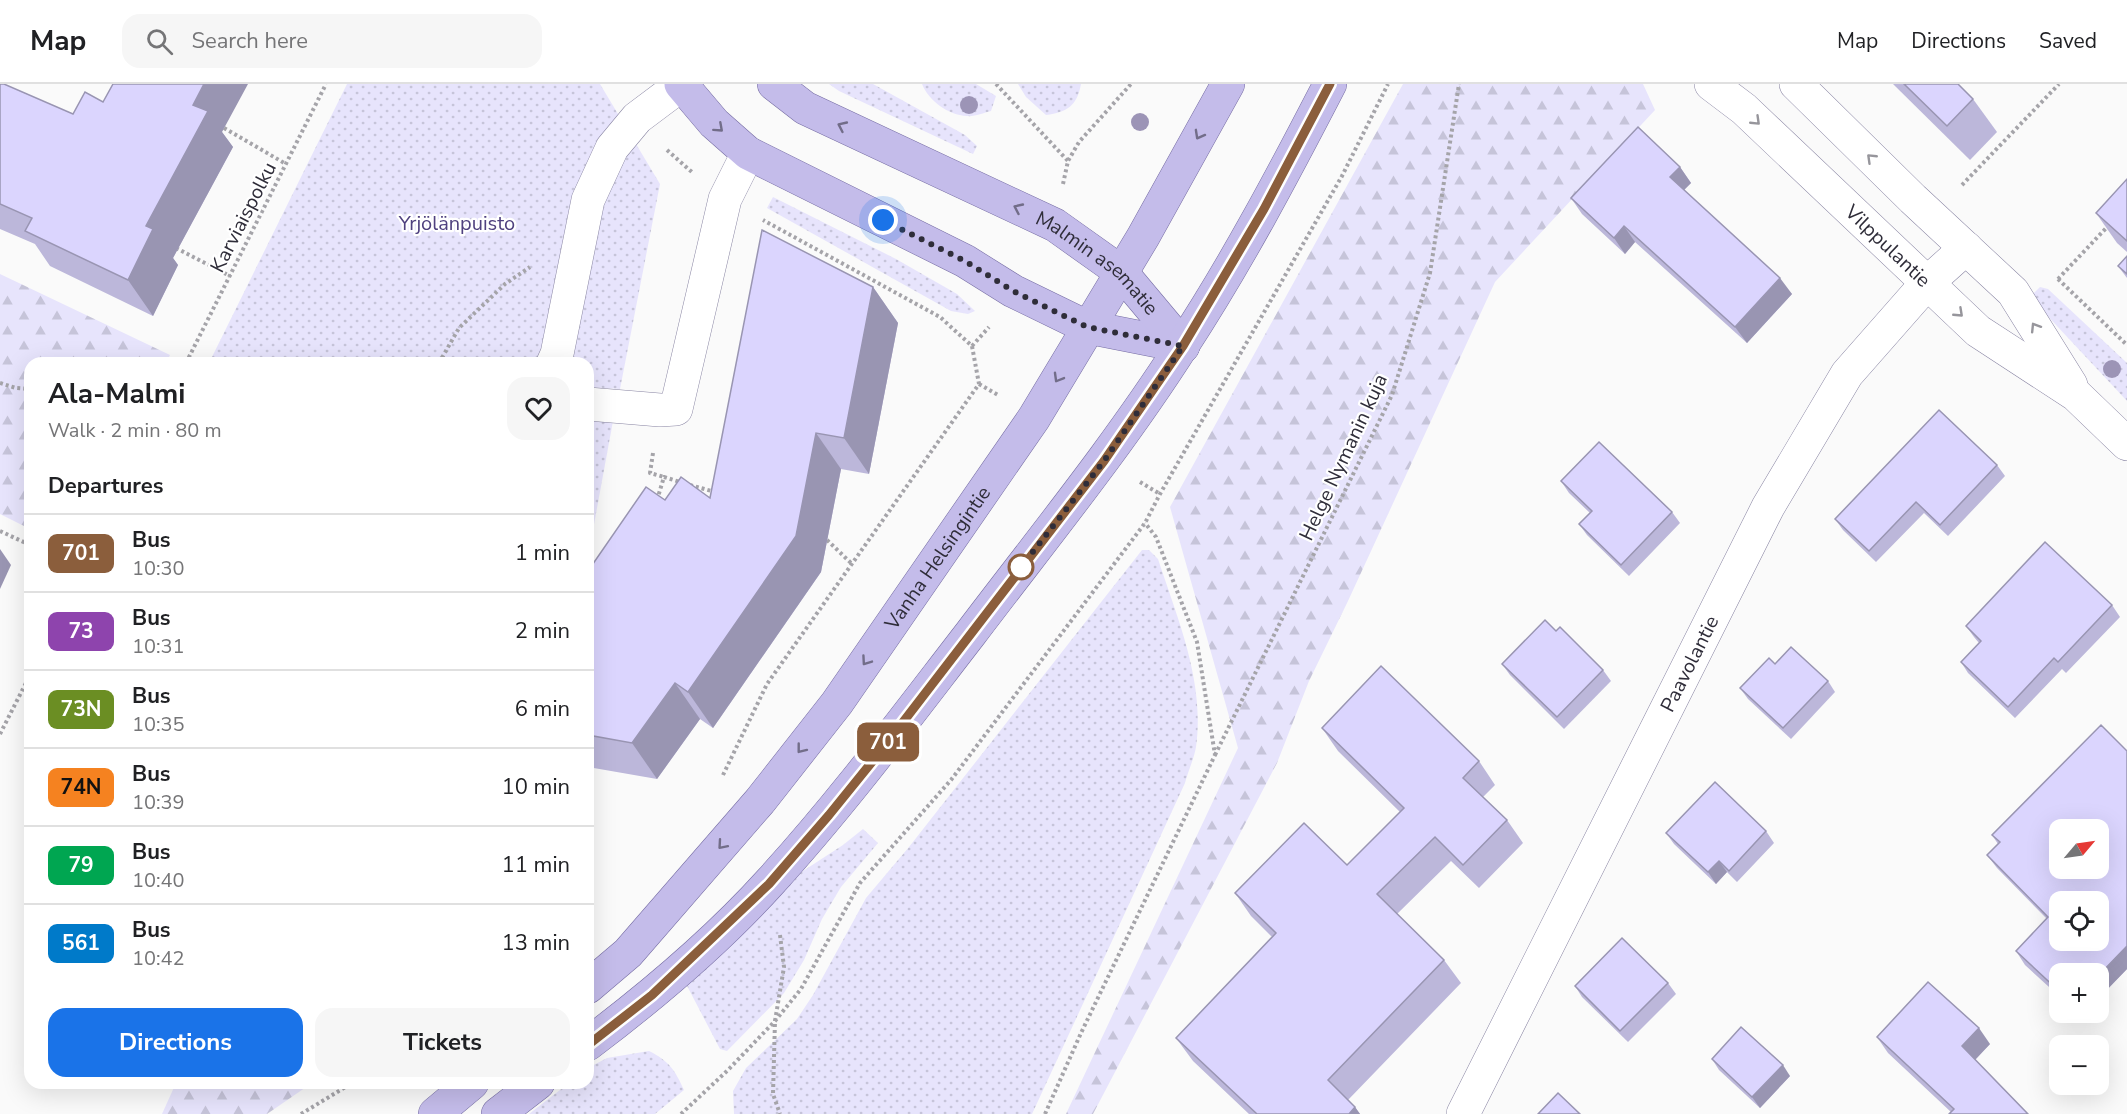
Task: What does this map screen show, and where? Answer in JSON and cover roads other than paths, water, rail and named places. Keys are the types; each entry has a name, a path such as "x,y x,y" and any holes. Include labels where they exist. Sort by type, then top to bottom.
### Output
{"main road":[{"name":"Malmin asematie","path":"681,84 714,123 748,153 965,261 1013,291 1087,327 1183,346"},
{"name":"Malmin asematie","path":"774,84 806,108 1055,225 1121,272 1183,346"},
{"name":"Vanha Helsingintie","path":"594,982 628,953 760,801 837,703 1034,418 1121,272 1228,84"},
{"path":"594,1039 652,995 769,884 880,752 1104,461 1183,346 1264,209 1330,84"},
{"path":"435,1114 465,1089"},
{"path":"498,1114 530,1089"}],"street":[{"path":"556,357 588,200 612,147 637,118 681,84"},
{"name":"Vilppulantie","path":"1711,84 1744,109 1978,331 2076,395 2127,444"},
{"name":"Vilppulantie","path":"1796,84 2013,292 2076,395"},
{"path":"594,404 660,410 676,409 725,199 748,153"},
{"name":"Paavolantie","path":"1463,1114 1768,507 1847,374 1926,283 1966,248"}],"park label":[{"name":"Yrjölänpuisto","path":"457,223"}]}
